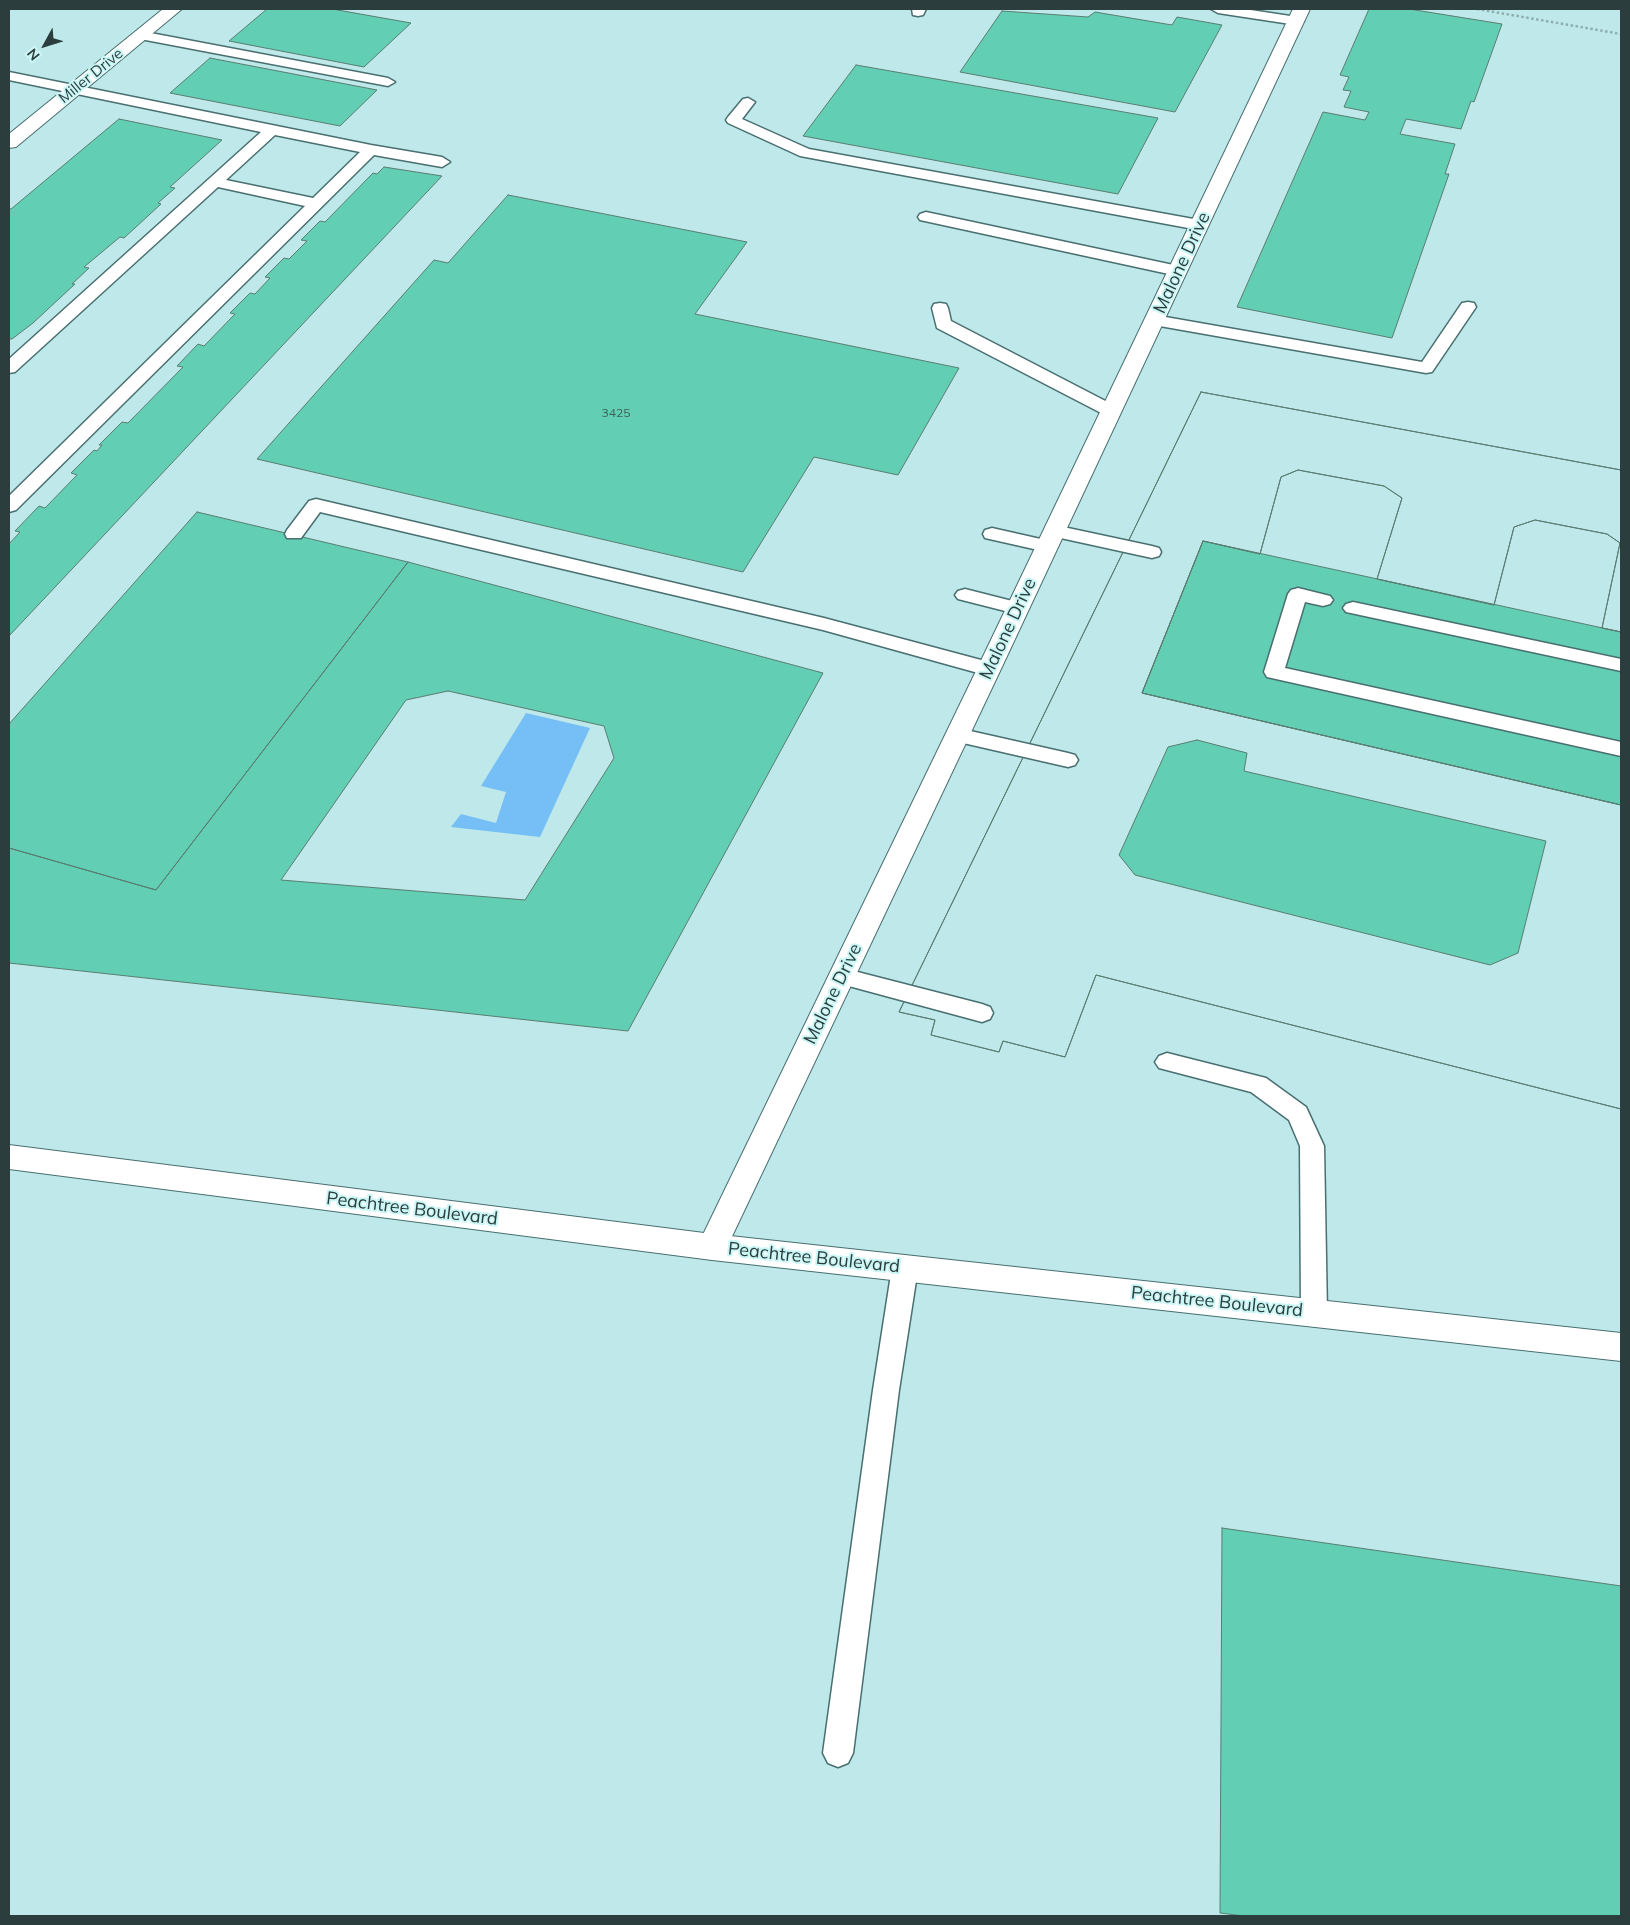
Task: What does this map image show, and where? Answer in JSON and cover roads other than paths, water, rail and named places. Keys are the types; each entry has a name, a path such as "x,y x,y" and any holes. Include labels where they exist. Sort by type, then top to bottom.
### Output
{"main road":[{"name":"Miller Drive","path":"9,142 173,9"},
{"name":"Malone Drive","path":"712,1247 1299,15"},
{"name":"Peachtree Boulevard","path":"9,1157 712,1247 1621,1347"}],"lane":[{"path":"1218,9 1299,15"},
{"path":"140,35 388,82"},
{"path":"9,76 372,150 442,162"},
{"path":"748,102 733,120 805,152 1200,225"},
{"path":"9,368 272,130"},
{"path":"9,506 372,150"},
{"path":"214,182 316,204"},
{"path":"926,217 1178,271"},
{"path":"1154,320 1426,368 1468,307"},
{"path":"940,308 943,324 1111,411"},
{"path":"294,534 316,505 824,624 989,669"},
{"path":"992,534 1050,538 1152,552"},
{"path":"1323,600 1298,594 1274,672 1621,749"},
{"path":"966,595 1017,608"},
{"path":"1353,608 1621,665"},
{"path":"957,735 1068,760"},
{"path":"842,976 982,1013"},
{"path":"1167,1062 1258,1085 1298,1114 1312,1146 1314,1313"},
{"path":"838,1753 886,1390 905,1268"}],"water":[{"path":"526,713 590,728 540,837 451,827 461,814 496,823 506,792 481,786"}]}
